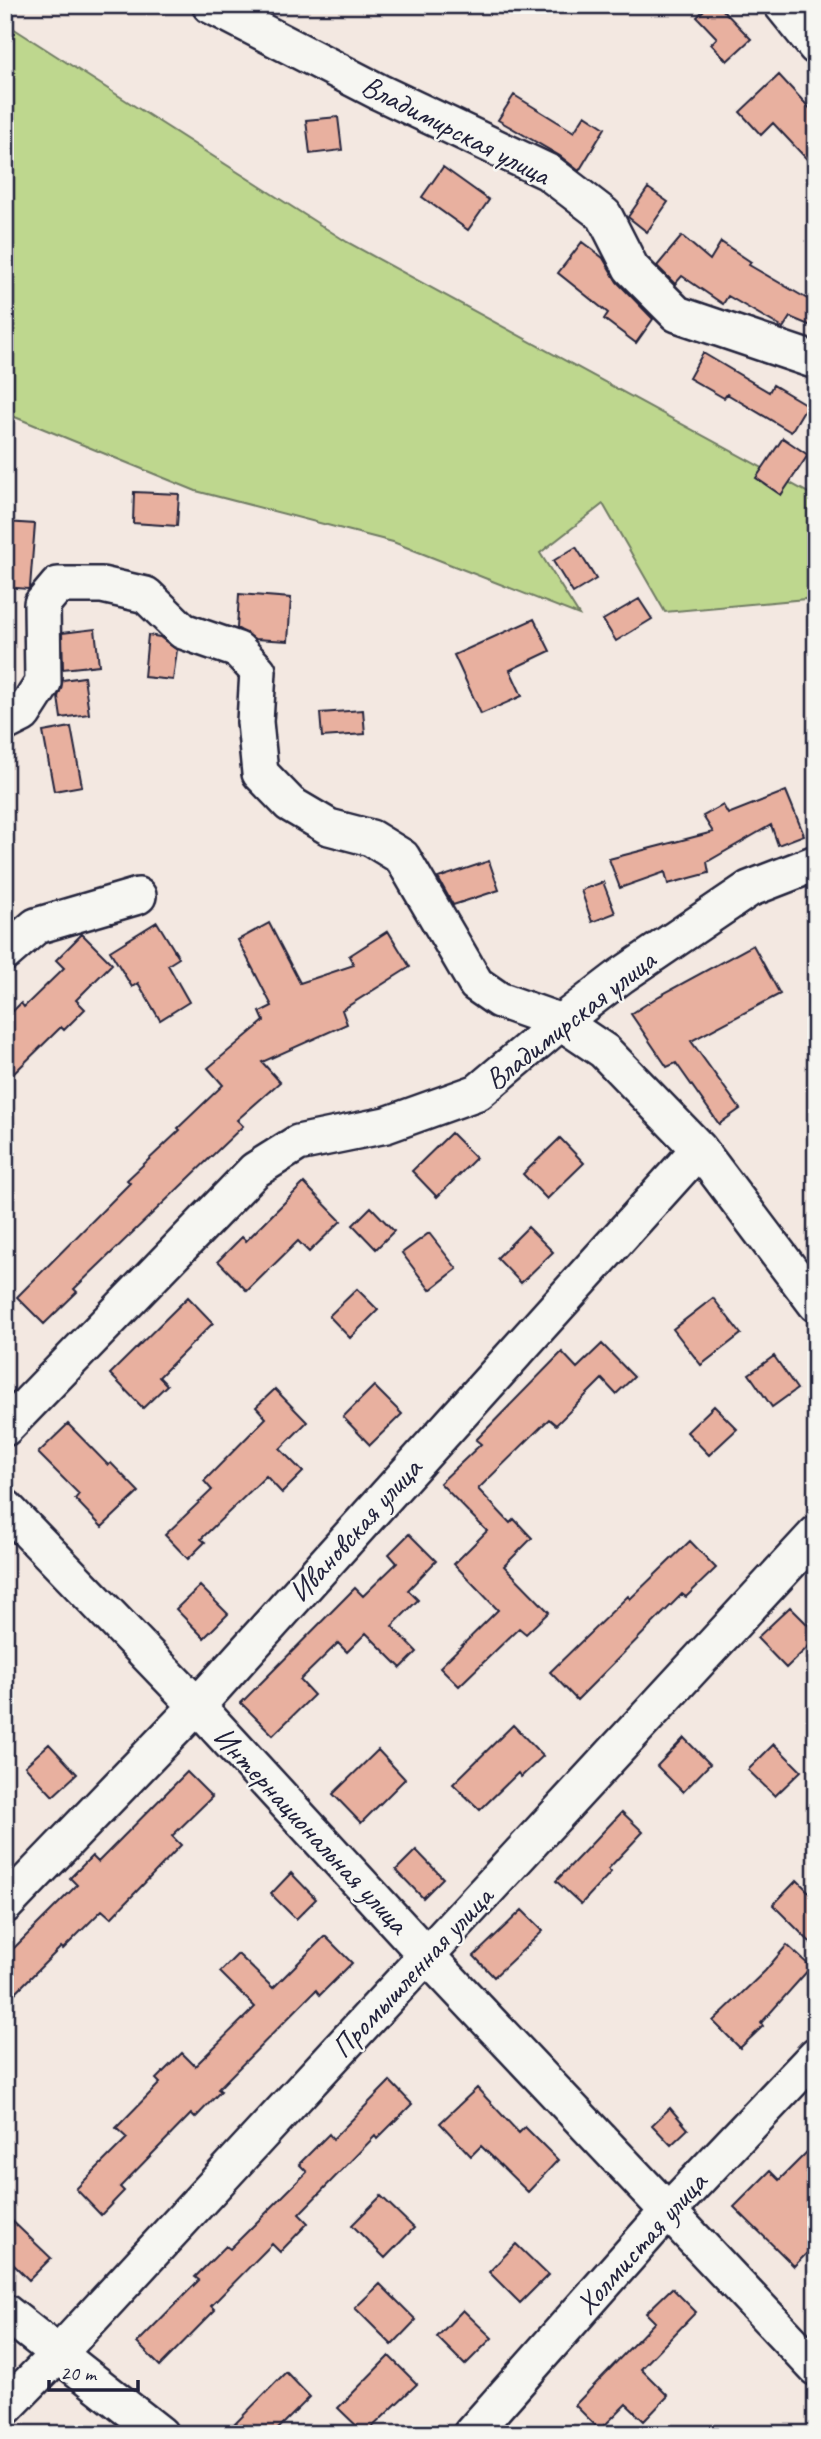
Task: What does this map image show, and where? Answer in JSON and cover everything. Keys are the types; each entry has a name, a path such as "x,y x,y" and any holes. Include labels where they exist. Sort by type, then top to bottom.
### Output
{"street":[{"name":"Владимирская улица","path":"211,5 379,92 548,172 604,215 631,268 677,314 816,361"},
{"path":"782,5 816,47"},
{"path":"5,723 23,714 43,683 42,604 58,585 102,585 146,595 183,631 238,650 258,671 255,722 260,773 290,804 329,827 370,838 402,857 477,984 499,1000 561,1022 604,1051 699,1149 816,1304"},
{"name":"Владимирская улица","path":"5,1427 255,1170 298,1143 386,1125 478,1092 621,976 748,889 816,863"},
{"path":"7,945 36,926 138,896"},
{"name":"Ивановская улица","path":"5,1905 197,1706 699,1149"},
{"name":"Интернациональная улица","path":"5,1507 197,1706 427,1956 816,2368"},
{"name":"Промышленная улица","path":"5,2408 58,2354 816,1534"},
{"name":"Холмистая улица","path":"471,2434 669,2210 816,2055"},
{"path":"5,2312 160,2434"}],"green space":[{"path":"5,23 347,242 816,497 816,598 665,612 603,504 540,553 579,615 393,542 196,491 5,413"}],"building":[{"path":"709,5 718,5 751,39 727,61 711,44 717,38 697,17"},
{"path":"779,75 816,115 816,169 773,123 761,135 740,112"},
{"path":"514,95 574,132 585,115 605,128 579,171 560,156 498,120"},
{"path":"338,117 342,150 310,154 306,120"},
{"path":"443,167 489,200 468,230 422,197"},
{"path":"648,188 668,202 647,232 628,217"},
{"path":"682,236 710,260 721,242 751,262 749,265 816,304 816,328 790,317 783,328 728,296 723,304 682,276 675,284 657,266"},
{"path":"582,242 603,258 617,282 653,319 636,343 604,319 608,313 558,273"},
{"path":"703,353 769,392 773,385 807,405 791,432 727,394 724,398 689,378"},
{"path":"783,438 808,455 781,495 756,478"},
{"path":"134,492 179,494 177,526 133,523"},
{"path":"5,522 35,524 28,589 5,587"},
{"path":"576,547 596,579 573,593 553,561"},
{"path":"239,594 291,598 288,641 255,639 237,628"},
{"path":"639,599 652,619 616,641 603,620"},
{"path":"534,619 550,651 510,670 522,696 481,714 454,655"},
{"path":"95,629 99,665 63,669 62,633"},
{"path":"148,635 160,637 177,650 173,680 144,677"},
{"path":"84,677 89,714 61,718 58,697 63,680"},
{"path":"363,710 365,734 322,737 320,713"},
{"path":"71,727 82,786 54,791 43,732"},
{"path":"786,791 804,835 778,845 771,825 707,862 709,873 668,884 665,872 620,888 609,859 713,832 703,816 723,805 728,814"},
{"path":"489,861 499,890 453,905 438,878"},
{"path":"603,882 615,913 592,922 581,890"},
{"path":"157,922 179,958 168,965 189,1002 160,1020 138,983 132,987 110,951"},
{"path":"269,923 300,983 354,965 349,956 388,931 410,967 342,1010 347,1024 262,1062 280,1082 237,1120 243,1126 74,1289 77,1292 44,1324 17,1297 130,1183 127,1180 223,1085 208,1068 264,1021 260,1012 272,1006 238,940"},
{"path":"82,934 112,964 76,1000 85,1009 64,1030 61,1027 5,1082 5,1019 21,1003 24,1007 64,968 56,960"},
{"path":"753,945 780,994 691,1041 740,1109 719,1124 676,1063 667,1067 631,1014"},
{"path":"451,1133 476,1158 437,1197 412,1171"},
{"path":"560,1138 584,1163 547,1199 523,1174"},
{"path":"304,1183 341,1221 309,1252 298,1241 247,1291 218,1261 242,1237 246,1241"},
{"path":"371,1207 394,1231 376,1249 353,1225"},
{"path":"528,1227 553,1252 521,1283 497,1258"},
{"path":"429,1233 457,1269 430,1290 402,1253"},
{"path":"357,1289 378,1310 350,1338 329,1316"},
{"path":"188,1297 213,1323 159,1377 167,1385 143,1408 110,1374"},
{"path":"713,1298 741,1334 701,1365 673,1329"},
{"path":"602,1344 634,1377 616,1394 602,1379 556,1425 549,1419 478,1489 510,1523 514,1519 532,1538 504,1566 549,1612 526,1634 519,1628 459,1686 440,1667 498,1610 454,1564 487,1531 440,1483 481,1444 476,1440 562,1352 577,1368"},
{"path":"774,1356 797,1389 772,1407 749,1374"},
{"path":"374,1386 402,1414 370,1445 343,1417"},
{"path":"275,1389 307,1422 280,1449 303,1472 282,1493 266,1476 201,1539 205,1542 188,1559 165,1535 212,1490 204,1481 266,1418 256,1407"},
{"path":"714,1406 737,1429 709,1455 687,1432"},
{"path":"68,1424 139,1492 102,1527 75,1499 79,1494 38,1453"},
{"path":"409,1534 436,1561 408,1590 418,1600 392,1626 417,1652 401,1668 366,1633 347,1652 338,1643 300,1680 314,1695 273,1735 241,1703 355,1588 363,1596 397,1563 389,1554"},
{"path":"690,1541 716,1568 686,1597 682,1594 577,1700 550,1672 628,1596 630,1599"},
{"path":"200,1586 228,1614 204,1638 176,1609"},
{"path":"790,1607 816,1633 816,1639 786,1668 757,1638"},
{"path":"513,1725 543,1756 521,1777 518,1773 480,1810 453,1784"},
{"path":"684,1738 710,1764 683,1792 657,1766"},
{"path":"49,1744 77,1774 53,1796 25,1766"},
{"path":"774,1744 801,1771 775,1796 748,1770"},
{"path":"378,1750 405,1779 361,1823 333,1794"},
{"path":"187,1772 212,1797 172,1836 181,1845 111,1918 102,1910 5,2003 5,1957 77,1885 70,1878 92,1856 98,1862"},
{"path":"622,1812 643,1832 608,1869 611,1872 581,1904 556,1881"},
{"path":"416,1850 443,1878 423,1898 396,1870"},
{"path":"291,1873 316,1899 296,1919 271,1894"},
{"path":"797,1880 816,1899 816,1948 773,1905"},
{"path":"522,1910 543,1931 494,1977 474,1956"},
{"path":"325,1936 352,1963 320,1995 316,1990 218,2089 221,2091 195,2118 191,2114 120,2187 124,2191 101,2215 76,2189 127,2138 116,2128 160,2083 156,2079 182,2053 195,2066 255,2007 220,1972 238,1954 273,1988"},
{"path":"787,1945 811,1967 761,2023 763,2026 740,2048 713,2021 765,1971"},
{"path":"390,2081 412,2104 377,2139 375,2136 299,2214 308,2223 280,2252 272,2244 211,2306 215,2310 160,2366 137,2343 199,2280 195,2277 226,2246 230,2249 307,2172 299,2164 329,2134 333,2139"},
{"path":"477,2088 519,2133 525,2127 558,2160 528,2192 481,2146 471,2156 440,2123"},
{"path":"670,2108 688,2129 671,2145 652,2125"},
{"path":"816,2143 816,2244 794,2266 734,2207 770,2171 779,2180"},
{"path":"381,2196 414,2228 385,2258 352,2225"},
{"path":"5,2214 51,2258 29,2280 5,2256"},
{"path":"516,2244 548,2275 520,2303 489,2272"},
{"path":"380,2284 416,2320 392,2345 355,2308"},
{"path":"672,2288 696,2312 641,2369 668,2396 644,2421 626,2404 600,2430 575,2405 655,2322 646,2313"},
{"path":"463,2310 492,2338 465,2365 437,2337"},
{"path":"389,2356 417,2384 365,2434 338,2408"},
{"path":"286,2372 310,2397 273,2434 225,2434"}]}
